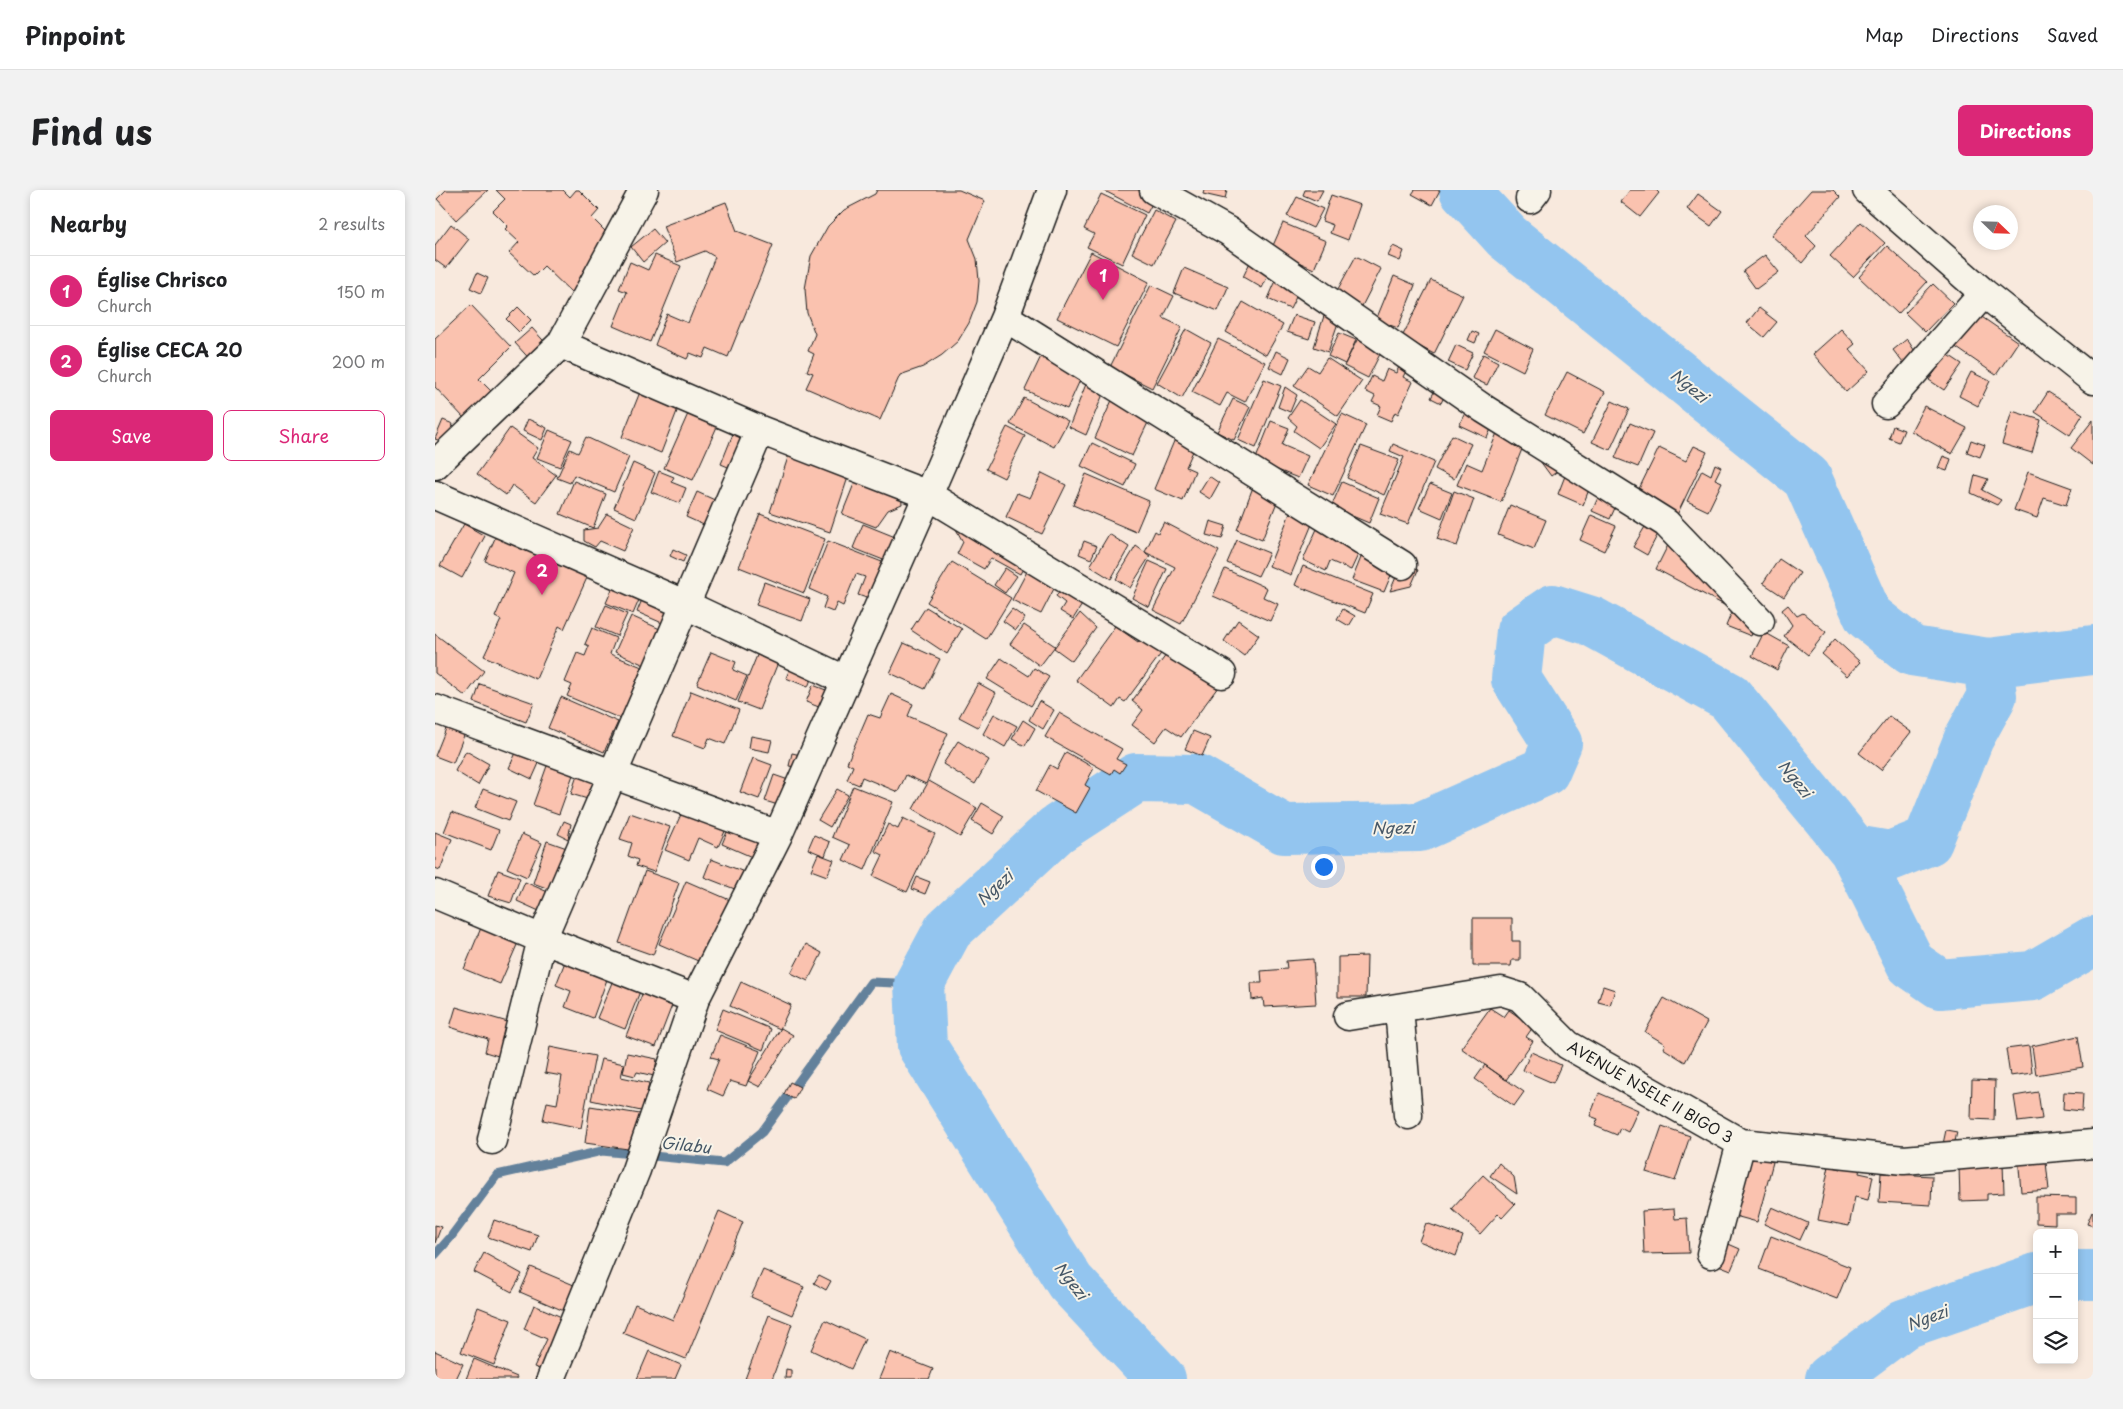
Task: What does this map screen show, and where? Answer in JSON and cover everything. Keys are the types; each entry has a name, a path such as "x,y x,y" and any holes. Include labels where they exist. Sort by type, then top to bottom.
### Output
{"street":[{"path":"435,465 561,344 644,190"},
{"path":"551,1379 636,1170 695,998 778,835 928,496 1005,317 1052,190"},
{"path":"1154,190 1228,231 1484,409 1666,523 1760,621"},
{"path":"1867,190 1984,293 2093,380"},
{"path":"1886,404 1984,293"},
{"path":"1005,317 1402,564"},
{"path":"561,344 760,430 928,496 1222,674"},
{"path":"492,1140 542,939 760,430"},
{"path":"435,495 684,604 845,680"},
{"path":"435,710 778,835"},
{"path":"435,894 542,939 695,998"},
{"name":"AVENUE NSELE II BIGO 3","path":"1348,1016 1501,991 1520,997 1569,1045 1741,1143 1904,1160 2093,1144"},
{"path":"1399,1008 1408,1115"},
{"path":"1711,1254 1741,1143"}],"building":[{"path":"446,190 488,190 456,220 437,199"},
{"path":"496,190 563,190 570,197 576,190 579,190 599,210 592,218 618,244 572,293 544,266 534,276 509,253 519,242 505,229 508,226 493,211 505,199"},
{"path":"877,190 959,190 985,201 969,239 977,259 979,281 977,302 969,323 958,341 942,355 923,367 900,375 880,420 806,388 813,373 807,371 814,354 808,351 815,334 807,313 805,289 811,256 828,226 844,210 875,194"},
{"path":"1103,190 1140,190 1155,198 1147,213"},
{"path":"1204,190 1227,190 1225,199 1203,194"},
{"path":"1305,190 1323,190 1317,201 1303,195"},
{"path":"1415,190 1440,190 1432,205 1412,194"},
{"path":"1630,190 1656,190 1659,193 1640,217 1621,202"},
{"path":"1811,190 1833,190 1840,197 1806,236 1816,246 1802,263 1771,235"},
{"path":"1101,194 1145,215 1122,264 1087,247 1094,234 1084,229"},
{"path":"1698,194 1722,211 1711,226 1687,209"},
{"path":"1331,195 1360,205 1348,240 1330,233 1333,225 1322,221"},
{"path":"1297,197 1323,209 1313,228 1287,216"},
{"path":"726,202 737,231 773,245 728,357 707,348 703,358 690,353 687,359 655,345 667,314 688,323 715,257 705,251 677,262 663,226"},
{"path":"1154,210 1176,222 1154,264 1132,253"},
{"path":"1861,222 1885,243 1853,277 1830,256"},
{"path":"1283,223 1326,241 1314,269 1271,250"},
{"path":"451,224 469,239 446,268 435,260 435,245"},
{"path":"653,229 665,243 643,262 631,247"},
{"path":"1393,246 1404,251 1400,261 1388,256"},
{"path":"1887,246 1927,282 1898,314 1859,277"},
{"path":"1091,252 1149,282 1116,347 1057,318"},
{"path":"1254,254 1274,263 1262,288 1243,277"},
{"path":"655,255 681,266 650,342 613,326 627,292 619,289 630,262 648,270"},
{"path":"1765,255 1779,272 1756,289 1743,271"},
{"path":"1356,256 1381,269 1359,312 1333,298"},
{"path":"1184,268 1228,287 1218,311 1174,293"},
{"path":"477,273 488,278 481,293 470,288"},
{"path":"1278,276 1301,287 1290,309 1268,299"},
{"path":"1394,276 1415,285 1398,328 1376,320"},
{"path":"1431,280 1463,295 1434,354 1402,337"},
{"path":"1933,284 1953,303 1925,332 1905,313"},
{"path":"1151,285 1174,296 1163,318 1182,327 1152,388 1110,367"},
{"path":"1243,302 1283,325 1266,355 1226,332"},
{"path":"471,305 511,347 479,379 491,391 464,418 435,387 435,339"},
{"path":"518,307 531,320 519,332 506,319"},
{"path":"1759,308 1777,322 1764,337 1747,323"},
{"path":"1976,313 2018,342 1996,375 1954,346"},
{"path":"1294,315 1315,322 1309,339 1287,332"},
{"path":"1324,316 1339,320 1328,352 1314,347"},
{"path":"532,328 551,349 534,364 515,343"},
{"path":"1186,329 1211,343 1182,398 1157,383"},
{"path":"1495,329 1533,349 1523,371 1484,351"},
{"path":"1841,329 1855,344 1849,349 1869,371 1846,392 1813,354"},
{"path":"1472,331 1479,334 1475,343 1468,340"},
{"path":"1339,333 1356,340 1345,364 1328,356"},
{"path":"1358,338 1382,350 1368,378 1344,366"},
{"path":"1218,339 1265,362 1245,402 1227,393 1220,406 1192,392"},
{"path":"1907,339 1916,353 1903,363 1893,350"},
{"path":"1456,345 1473,353 1465,370 1448,362"},
{"path":"1044,350 1085,369 1067,409 1025,390"},
{"path":"1276,351 1290,358 1283,374 1269,367"},
{"path":"1483,354 1498,362 1487,385 1472,378"},
{"path":"1947,354 1962,364 1944,390 1929,380"},
{"path":"1327,358 1362,381 1338,416 1294,386 1308,366 1318,372"},
{"path":"1399,367 1406,371 1403,377 1413,382 1398,414 1395,412 1391,421 1377,415 1381,406 1372,402 1375,396 1365,391 1372,376 1382,381 1387,369 1396,373"},
{"path":"1567,372 1605,392 1583,434 1545,415"},
{"path":"1971,372 1990,381 1978,406 1959,396"},
{"path":"1088,379 1106,387 1086,435 1069,427"},
{"path":"1264,379 1281,386 1256,448 1238,440"},
{"path":"1285,387 1297,395 1290,412 1278,407"},
{"path":"1436,388 1446,393 1441,403 1431,398"},
{"path":"1117,389 1155,408 1132,456 1095,438"},
{"path":"640,392 679,406 661,453 622,437"},
{"path":"2048,392 2083,414 2070,435 2035,412"},
{"path":"1024,398 1068,421 1054,447 1010,424"},
{"path":"1233,399 1250,407 1234,440 1217,432"},
{"path":"1300,400 1336,424 1319,448 1294,431 1297,426 1288,418"},
{"path":"1471,401 1498,414 1487,438 1459,425"},
{"path":"1612,401 1629,409 1610,450 1592,442"},
{"path":"1924,406 1967,428 1952,454 1911,431"},
{"path":"691,407 720,420 693,480 664,468"},
{"path":"2012,411 2041,420 2032,453 2002,444"},
{"path":"1342,414 1366,425 1333,496 1308,485"},
{"path":"528,419 547,428 542,440 523,431"},
{"path":"443,420 453,424 446,443 435,439"},
{"path":"2093,420 2093,465 2071,448"},
{"path":"1271,421 1289,428 1282,445 1308,456 1298,478 1255,461"},
{"path":"1501,423 1528,434 1501,502 1457,485 1466,463 1482,470"},
{"path":"1630,423 1653,433 1638,467 1615,458"},
{"path":"1893,426 1904,430 1899,442 1889,438"},
{"path":"1007,427 1025,436 1004,478 986,469"},
{"path":"510,428 538,448 532,458 556,475 536,502 512,485 506,495 477,474"},
{"path":"735,429 757,438 742,473 721,464"},
{"path":"549,430 572,440 560,467 537,458"},
{"path":"1177,434 1197,442 1186,467 1195,471 1183,501 1154,489"},
{"path":"1452,435 1471,444 1454,479 1435,469"},
{"path":"586,437 629,457 614,492 574,475 570,483 557,478 570,449 578,453"},
{"path":"794,439 854,459 830,532 770,512"},
{"path":"1971,440 1985,445 1980,457 1967,452"},
{"path":"1092,443 1135,464 1125,487 1081,466"},
{"path":"1393,444 1434,462 1408,524 1380,514 1404,457 1390,451"},
{"path":"1361,446 1399,460 1384,495 1347,478"},
{"path":"1694,446 1707,452 1677,515 1636,495 1659,448 1686,461"},
{"path":"1552,452 1563,467 1551,476 1540,461"},
{"path":"1943,456 1951,459 1947,471 1938,468"},
{"path":"633,463 655,473 636,518 614,508"},
{"path":"1570,463 1595,474 1583,505 1558,494"},
{"path":"1715,464 1721,467 1715,479 1722,482 1708,511 1687,501 1702,470 1711,475"},
{"path":"659,471 674,477 671,482 686,488 680,503 651,492"},
{"path":"2028,472 2072,488 2066,505 2044,498 2037,518 2014,510"},
{"path":"1042,473 1066,485 1042,534 1006,517 1017,493 1030,498"},
{"path":"858,474 901,492 902,504 888,510 876,527 842,514"},
{"path":"1086,474 1149,501 1136,532 1073,505"},
{"path":"1975,475 1988,479 1982,490 2001,500 1997,505 1971,493"},
{"path":"1209,476 1219,483 1210,499 1199,492"},
{"path":"1606,480 1624,488 1610,519 1592,511"},
{"path":"574,481 606,494 593,528 560,514"},
{"path":"1342,482 1379,498 1369,523 1331,507"},
{"path":"1430,484 1452,493 1442,518 1419,508"},
{"path":"1253,487 1279,497 1262,540 1237,530"},
{"path":"1454,491 1474,499 1457,546 1437,539"},
{"path":"697,492 728,506 717,531 686,517"},
{"path":"1296,498 1315,517 1291,575 1269,566"},
{"path":"1510,505 1546,520 1534,549 1498,535"},
{"path":"607,514 634,527 623,551 600,541 595,547 584,541 584,530 598,528"},
{"path":"760,514 825,539 804,593 739,567"},
{"path":"1591,515 1616,526 1604,551 1580,540"},
{"path":"1321,520 1369,531 1351,570 1330,561 1326,571 1303,560"},
{"path":"1210,521 1226,526 1222,539 1206,535"},
{"path":"965,522 1029,557 1020,574 991,558 984,569 957,554 963,542 956,529"},
{"path":"1164,522 1219,551 1181,624 1153,610 1175,567 1145,552 1155,531 1158,533"},
{"path":"464,524 485,536 462,578 440,566"},
{"path":"863,524 905,541 896,565 853,548"},
{"path":"1646,525 1659,532 1647,555 1633,547"},
{"path":"499,529 595,560 564,629 559,626 536,679 484,656 501,620 495,617 514,573 485,561"},
{"path":"1109,534 1129,547 1111,579 1090,566"},
{"path":"1237,540 1269,553 1258,576 1227,563"},
{"path":"828,541 900,569 886,605 858,595 865,577 856,574 843,606 837,603 833,612 823,608 827,597 809,589"},
{"path":"1084,541 1097,546 1091,559 1079,554"},
{"path":"1669,543 1740,579 1726,606 1656,569"},
{"path":"1136,546 1150,556 1130,588 1116,579"},
{"path":"673,549 686,555 683,562 670,556"},
{"path":"1364,550 1396,563 1384,592 1352,580"},
{"path":"1779,559 1800,573 1784,597 1763,583"},
{"path":"1149,561 1167,569 1149,607 1132,598"},
{"path":"952,562 1011,598 986,639 927,602"},
{"path":"1032,562 1060,577 1041,614 1012,600"},
{"path":"1402,563 1418,570 1411,586 1390,591"},
{"path":"1303,566 1373,594 1365,613 1295,585"},
{"path":"1005,568 1017,576 1005,593 994,585"},
{"path":"1225,569 1267,588 1263,597 1278,604 1270,621 1213,596"},
{"path":"618,575 645,586 633,614 606,603"},
{"path":"764,582 810,599 802,621 756,605"},
{"path":"1065,582 1087,597 1073,619 1060,611 1065,603 1056,596"},
{"path":"647,587 687,604 676,629 637,612"},
{"path":"1739,595 1763,604 1751,636 1726,626"},
{"path":"606,605 627,614 617,636 596,627"},
{"path":"1788,605 1797,616 1803,613 1826,632 1808,655 1784,636 1792,625 1782,610"},
{"path":"926,607 962,629 947,654 911,630"},
{"path":"1012,609 1025,618 1016,630 1003,621"},
{"path":"1343,609 1355,616 1349,626 1337,619"},
{"path":"1080,613 1096,628 1072,661 1054,648"},
{"path":"631,616 680,638 665,674 615,652"},
{"path":"1238,620 1259,635 1244,656 1224,641"},
{"path":"1024,625 1055,646 1040,666 1010,644"},
{"path":"1115,626 1138,642 1145,633 1166,647 1125,702 1120,699 1114,708 1076,680"},
{"path":"592,628 616,638 610,654 642,667 621,719 567,696 572,685 565,682 577,653 585,656 589,646 585,644"},
{"path":"1764,632 1789,646 1777,670 1752,656"},
{"path":"435,634 484,671 465,696 435,673"},
{"path":"1835,639 1860,662 1847,676 1822,654"},
{"path":"787,640 759,710 738,702 760,648"},
{"path":"790,640 821,653 808,687 786,678 793,661"},
{"path":"904,643 940,659 925,689 890,673"},
{"path":"1172,647 1221,683 1181,737 1166,727 1155,742 1132,725 1143,710 1132,701"},
{"path":"711,652 736,662 733,670 747,676 736,701 697,684"},
{"path":"1001,658 1029,676 1034,668 1049,677 1031,706 987,679"},
{"path":"978,683 996,693 978,727 959,717"},
{"path":"480,684 534,703 526,722 474,702"},
{"path":"813,685 849,699 842,716 806,702"},
{"path":"691,691 739,710 725,744 709,738 705,748 673,736"},
{"path":"891,694 913,704 908,716 948,733 926,784 906,775 898,792 862,777 859,785 847,780 853,766 847,763 868,714 880,718"},
{"path":"561,697 618,722 604,752 548,728"},
{"path":"1039,701 1054,710 1043,729 1029,720"},
{"path":"1059,713 1122,749 1116,759 1126,764 1120,773 1114,769 1111,774 1045,737"},
{"path":"994,714 1017,726 1005,747 983,734"},
{"path":"1889,716 1911,732 1881,770 1859,753"},
{"path":"1023,720 1035,728 1025,746 1012,739"},
{"path":"449,721 467,728 453,763 435,756"},
{"path":"1193,731 1210,738 1202,756 1185,749"},
{"path":"751,736 772,740 769,752 749,748"},
{"path":"958,741 989,760 975,784 943,764"},
{"path":"521,742 544,752 532,779 509,768"},
{"path":"466,751 489,764 478,785 455,771"},
{"path":"1066,752 1094,768 1085,785 1090,788 1076,813 1036,791 1050,765 1057,769"},
{"path":"792,753 805,756 802,768 789,766"},
{"path":"753,758 772,765 759,799 740,792"},
{"path":"548,763 574,772 559,814 533,805"},
{"path":"579,769 621,783 614,807 571,794"},
{"path":"774,775 800,784 791,809 765,801"},
{"path":"929,781 977,808 960,837 913,809"},
{"path":"853,786 893,802 865,870 843,860 850,845 832,837"},
{"path":"483,789 516,802 508,821 475,808"},
{"path":"837,789 848,795 830,827 818,820"},
{"path":"687,801 730,820 718,847 698,838 689,860 665,850"},
{"path":"982,803 1004,816 993,834 972,821"},
{"path":"452,812 499,830 491,850 444,832"},
{"path":"630,813 670,827 654,872 636,866 638,860 628,856 632,843 620,839"},
{"path":"903,818 935,834 907,892 873,876 883,855 875,851 888,824 898,829"},
{"path":"732,820 765,834 768,864 722,844"},
{"path":"564,821 571,824 568,839 558,834"},
{"path":"435,832 452,839 440,870 435,868"},
{"path":"522,834 542,843 527,877 507,868"},
{"path":"814,835 830,842 825,856 808,849"},
{"path":"547,841 578,852 563,894 533,883"},
{"path":"818,854 834,860 827,876 811,870"},
{"path":"711,859 752,875 745,893 704,877"},
{"path":"498,870 520,878 511,903 488,896"},
{"path":"645,871 679,883 653,955 619,943"},
{"path":"917,877 930,882 925,894 912,889"},
{"path":"686,881 739,904 712,967 659,944"},
{"path":"525,882 557,896 548,915 517,901"},
{"path":"1473,918 1512,918 1512,941 1520,941 1520,960 1512,960 1511,966 1473,966"},
{"path":"483,923 520,938 500,984 464,969"},
{"path":"806,944 822,953 808,981 791,973"},
{"path":"568,954 609,974 593,1018 565,1007 571,991 556,985"},
{"path":"1367,956 1366,997 1338,997 1338,957"},
{"path":"1313,959 1316,1004 1264,1007 1263,998 1252,1000 1251,983 1262,983 1261,971 1287,969 1286,961"},
{"path":"616,973 643,984 625,1029 597,1018"},
{"path":"741,982 791,1005 780,1029 730,1006"},
{"path":"646,984 676,995 656,1047 626,1036"},
{"path":"1603,986 1615,990 1610,1005 1598,1002"},
{"path":"1664,998 1707,1022 1685,1062 1663,1048 1665,1044 1645,1032"},
{"path":"456,1007 518,1025 508,1059 485,1052 488,1039 450,1027"},
{"path":"1490,1008 1504,1017 1509,1010 1533,1027 1526,1037 1533,1041 1506,1080 1461,1048"},
{"path":"723,1009 771,1029 763,1050 715,1030"},
{"path":"781,1028 793,1035 760,1087 748,1081"},
{"path":"720,1035 760,1051 746,1086 730,1081 723,1096 707,1089 719,1059 711,1057"},
{"path":"2078,1036 2083,1067 2036,1075 2032,1046"},
{"path":"2029,1046 2032,1073 2010,1076 2006,1049"},
{"path":"550,1047 595,1056 581,1128 543,1120 547,1102 557,1104 562,1076 545,1073"},
{"path":"1531,1052 1561,1065 1553,1083 1523,1070"},
{"path":"627,1053 657,1059 654,1076 637,1072 635,1076 623,1073"},
{"path":"601,1059 624,1064 621,1077 649,1083 647,1093 663,1097 659,1115 591,1100"},
{"path":"1485,1065 1524,1092 1514,1106 1475,1079"},
{"path":"1972,1080 1995,1081 1994,1120 1971,1119"},
{"path":"790,1082 800,1087 794,1099 784,1094"},
{"path":"2038,1092 2042,1119 2018,1122 2014,1096"},
{"path":"2064,1092 2083,1093 2082,1111 2063,1109"},
{"path":"1599,1093 1638,1110 1628,1132 1620,1128 1617,1135 1595,1126 1598,1119 1590,1116"},
{"path":"590,1106 640,1114 635,1150 585,1143"},
{"path":"1662,1126 1690,1136 1675,1181 1646,1172"},
{"path":"1946,1130 1957,1132 1954,1146 1943,1144"},
{"path":"2045,1153 2049,1190 2021,1192 2018,1155"},
{"path":"1749,1154 1773,1162 1757,1222 1735,1216"},
{"path":"1843,1158 1861,1162 1859,1173 1873,1176 1868,1200 1855,1197 1849,1226 1818,1220 1829,1166 1841,1169"},
{"path":"1499,1163 1514,1177 1517,1194 1490,1176"},
{"path":"2003,1163 2004,1193 1987,1194 1987,1200 1960,1201 1959,1165"},
{"path":"1881,1173 1932,1176 1931,1205 1879,1202"},
{"path":"1483,1175 1515,1204 1502,1218 1498,1214 1480,1234 1452,1209"},
{"path":"2036,1197 2076,1198 2076,1214 2055,1214 2055,1224 2036,1223"},
{"path":"1772,1207 1808,1223 1800,1240 1764,1224"},
{"path":"1674,1209 1675,1219 1687,1218 1689,1253 1644,1254 1642,1211"},
{"path":"719,1211 743,1222 686,1359 623,1333 635,1304 673,1320"},
{"path":"2093,1213 2093,1226 2087,1224"},
{"path":"494,1220 538,1235 532,1252 488,1237"},
{"path":"1426,1223 1463,1236 1456,1256 1419,1241"},
{"path":"435,1225 441,1227 435,1243"},
{"path":"1771,1236 1850,1267 1837,1299 1759,1269"},
{"path":"1724,1242 1740,1249 1731,1270 1716,1264"},
{"path":"484,1253 522,1274 512,1292 474,1272"},
{"path":"531,1267 581,1288 585,1320 520,1292"},
{"path":"763,1270 804,1287 792,1315 751,1297"},
{"path":"819,1275 831,1281 826,1290 814,1283"},
{"path":"534,1305 573,1322 549,1373 534,1367 547,1339 524,1329"},
{"path":"478,1307 511,1320 494,1365 461,1352"},
{"path":"769,1315 792,1324 772,1379 745,1379"},
{"path":"825,1320 865,1339 851,1369 811,1350"},
{"path":"435,1351 463,1364 456,1379 435,1379"},
{"path":"649,1351 681,1365 675,1379 637,1379"},
{"path":"890,1352 933,1369 929,1379 879,1379"},
{"path":"474,1359 517,1377 516,1379 466,1379"},
{"path":"786,1369 791,1370 791,1378 785,1378"}],"waterway":[{"name":"Ngezi","path":"1464,190 1507,237 1807,478 1868,616 1912,651 1988,663 2093,650"},
{"name":"Ngezi","path":"1161,1379 1070,1282 922,1046 919,984 948,930 1056,830 1136,778 1197,779 1284,829 1420,827 1545,771 1557,743 1516,679 1521,631 1553,609 1591,621 1729,697 1854,850 1911,964 1940,984 2033,976 2093,941"},
{"path":"1854,850 1890,856 1928,841 1969,738 1992,696 1988,663"},
{"name":"Gilabu","path":"435,1255 497,1175 602,1151 724,1163 762,1132 871,982 919,984"},
{"name":"Ngezi","path":"2078,1275 2093,1275"},
{"name":"Ngezi","path":"1830,1379 1904,1324 2033,1279"}],"place":[{"name":"Église Chrisco","path":"1103,300"},
{"name":"Église CECA 20","path":"542,595"}]}
